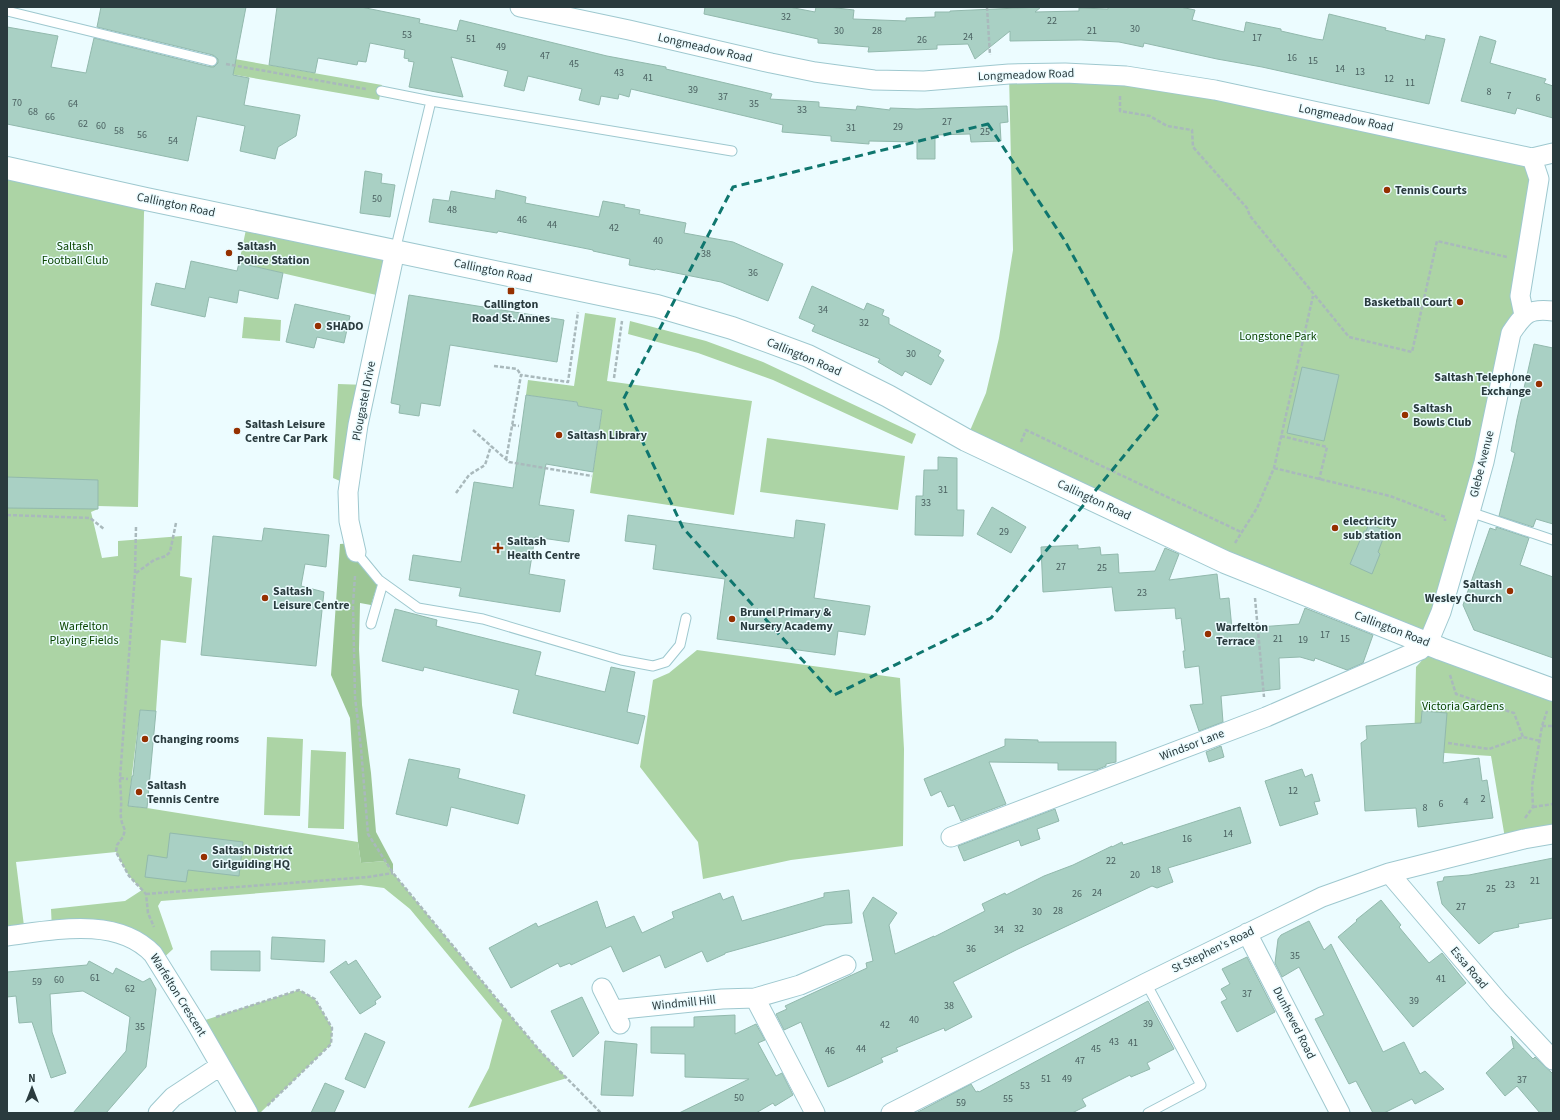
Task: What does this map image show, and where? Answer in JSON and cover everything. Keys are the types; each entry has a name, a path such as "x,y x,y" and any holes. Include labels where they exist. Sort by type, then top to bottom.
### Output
{"street":[{"name":"Longmeadow Road","path":"520,7 815,72 874,80 924,80 1065,72 1126,76 1216,90 1532,158 1553,153"},
{"path":"1532,158 1539,179 1520,296 1524,315 1541,310 1553,311"},
{"name":"Callington Road","path":"7,168 146,199 657,306 732,328 808,356 888,396 966,440 1224,562 1428,643 1553,690"},
{"name":"Plougastel Drive","path":"356,552 349,521 348,492 358,425 395,251"},
{"name":"Glebe Avenue","path":"1428,643 1441,612 1484,462 1511,333 1524,315"},
{"name":"Windsor Lane","path":"951,837 1266,717 1420,650 1428,643"},
{"name":"St Stephen's Road","path":"891,1113 1146,983 1322,897 1389,873 1524,839 1553,834"},
{"name":"Essa Road","path":"1389,873 1498,1001 1553,1060"},
{"name":"Warfelton Crescent","path":"7,936 52,930 90,929 118,932 145,945 154,954 220,1066 256,1110"},
{"name":"Dunheved Road","path":"1247,933 1340,1113"},
{"name":"Windmill Hill","path":"602,988 616,1017 722,999 755,998 800,985 846,965"},
{"path":"755,998 815,1113"},
{"path":"158,1113 173,1098 220,1066"}],"lane":[{"path":"7,11 212,61"},
{"path":"381,91 732,151"},
{"path":"395,251 432,100"},
{"path":"1470,512 1553,540"},
{"path":"356,552 383,583 418,608 483,619 621,660 654,666 666,662 680,645 686,618"},
{"path":"371,624 383,583"},
{"path":"1146,983 1201,1085 1148,1113"}],"path":[{"path":"986,7 991,75"},
{"path":"212,61 381,91"},
{"path":"1120,111 1150,116 1167,126 1192,130 1193,147 1247,208 1250,216 1349,337 1412,352 1437,241 1525,262"},
{"path":"520,376 568,382 581,290"},
{"path":"1012,461 1026,430 1242,532 1257,508 1274,468 1280,436 1314,296"},
{"path":"614,378 625,299"},
{"path":"494,366 517,369 520,376 506,460"},
{"path":"512,425 519,426"},
{"path":"473,430 509,462 592,476"},
{"path":"1280,436 1327,447 1319,480"},
{"path":"456,493 469,475 485,465 491,446"},
{"path":"1274,468 1390,496 1445,517 1446,524"},
{"path":"7,515 90,518 104,529"},
{"path":"135,573 154,560 166,556 170,552 176,523"},
{"path":"136,527 135,573 120,778 120,814 121,822 125,830 123,837 117,845 116,852 129,876 146,894 148,913 160,939 154,954"},
{"path":"356,552 353,604 354,697 361,748 368,834 393,873 541,1052 601,1113"},
{"path":"1252,573 1266,717"},
{"path":"1533,807 1532,786 1542,726 1553,690"},
{"path":"1456,694 1514,713 1523,737"},
{"path":"1542,726 1553,726"},
{"path":"1448,743 1490,749 1523,737 1540,741"},
{"path":"120,778 128,779"},
{"path":"1524,839 1522,820 1533,807 1553,804"},
{"path":"146,894 368,877 393,873"},
{"path":"196,1023 299,990 315,998 332,1028 331,1044 256,1110"}],"highlighted area":[{"path":"988,124 1065,241 1159,413 991,618 834,695 683,528 623,400 733,187"}],"green space":[{"path":"212,55 382,85 379,100 213,71 208,72"},
{"name":"Longstone Park","path":"1009,74 1122,75 1532,158 1520,296 1428,643 966,440 986,393 999,338 1013,250"},
{"path":"7,168 146,199 144,213 138,507 98,506 98,509 91,512 102,558 118,556 118,541 182,536 180,576 192,578 186,643 161,640 156,711 140,710 128,806 358,842 361,863 385,861 393,873 514,1020 541,1052 567,1078 468,1108 489,1068 502,1020 410,909 384,888 361,885 161,901 158,906 173,949 159,962 145,945 52,930 51,909 125,901 142,890 129,876 116,852 16,862 25,934 7,936"},
{"path":"248,220 395,251 385,297 239,263"},
{"path":"585,313 616,318 607,381 752,401 734,515 590,493 602,410 578,406 577,402 526,395 528,380 574,386"},
{"path":"244,317 281,320 280,341 242,338"},
{"path":"630,321 706,341 763,362 916,434 912,444 773,380 698,353 628,334"},
{"path":"338,384 367,385 340,481 333,478"},
{"path":"767,438 905,456 898,510 760,492"},
{"path":"354,543 379,580 371,605 360,603 359,649 362,705 371,773 376,832 393,864 393,873 385,861 361,863 358,842 350,718 331,675 340,544"},
{"name":"Victoria Gardens","path":"1435,646 1553,688 1553,834 1506,844 1491,756 1414,751 1416,667"},
{"path":"697,650 900,678 904,749 903,846 791,860 703,879 698,842 640,767 653,680 669,673"},
{"path":"267,737 303,739 300,816 264,815"},
{"path":"311,750 346,752 344,829 308,828"},
{"path":"299,990 315,999 332,1028 331,1044 260,1113 248,1113 196,1023"}],"building":[{"path":"101,7 246,7 233,75 249,78 244,105 300,115 296,136 278,147 275,159 240,151 245,126 197,116 188,161 7,124 7,27 58,36 51,67 86,73 94,38 211,67 214,67 218,63 218,59 213,55 97,27"},
{"path":"277,7 361,7 420,19 419,23 457,31 460,20 607,56 666,67 666,69 772,94 770,99 819,102 819,107 856,110 857,106 890,110 890,108 917,109 1007,106 1008,122 1000,123 1001,141 971,142 970,134 935,135 935,159 917,159 917,142 869,141 869,144 831,141 831,136 782,132 783,125 631,89 629,97 619,94 618,99 601,96 599,105 579,100 582,89 528,76 524,91 504,86 508,71 451,57 463,97 409,87 414,62 408,61 409,59 404,58 405,50 370,43 366,62 358,61 357,65 318,58 315,73 269,65"},
{"path":"705,7 789,7 815,12 816,7 828,7 854,10 853,19 906,21 906,18 935,17 935,12 950,11 1041,7 1035,12 1079,11 1079,8 1108,9 1108,7 1180,7 1195,10 1192,20 1244,32 1246,22 1323,40 1329,14 1386,28 1385,30 1425,40 1426,35 1445,39 1429,104 1262,67 1144,43 1143,47 1119,42 1081,40 1010,41 1010,31 975,59 968,44 937,45 937,49 868,52 869,47 818,43 818,39 704,14"},
{"path":"1480,36 1496,41 1490,63 1546,79 1544,83 1553,86 1553,118 1517,108 1515,114 1461,101"},
{"path":"365,171 382,174 381,183 395,185 390,217 360,213"},
{"path":"496,190 526,197 525,203 599,217 603,201 625,205 624,207 640,210 639,214 686,223 684,233 733,242 783,264 768,301 721,282 629,265 630,259 593,250 498,231 497,233 429,222 433,199 449,201 451,191 495,199"},
{"path":"191,261 237,271 239,263 283,273 278,299 239,290 237,303 209,297 205,317 151,305 156,283 185,289"},
{"path":"812,286 864,310 867,303 884,310 882,315 889,318 889,324 941,351 938,356 944,360 931,385 905,371 902,376 878,362 880,359 812,331 815,325 799,318"},
{"path":"409,295 564,320 557,362 450,345 440,406 421,403 419,416 399,413 400,405 391,403"},
{"name":"SHADO","path":"295,304 350,316 344,343 317,337 314,348 286,342"},
{"path":"1534,344 1553,348 1553,524 1536,519 1533,527 1499,516 1515,453 1511,451"},
{"path":"1302,367 1339,375 1324,441 1287,433"},
{"name":"Saltash Health Centre","path":"526,395 577,402 578,406 602,410 593,472 546,464 539,505 574,510 569,542 535,537 529,574 565,580 560,612 459,596 461,588 409,580 413,555 461,562 474,482 513,488"},
{"path":"938,457 957,458 957,510 964,510 963,536 915,535 916,496 923,496 924,470 938,470"},
{"path":"7,477 98,480 98,509 7,508"},
{"path":"992,507 1026,527 1011,553 977,534"},
{"path":"628,515 794,538 796,520 825,524 814,598 870,606 865,635 838,631 835,655 717,639 725,579 653,569 656,545 625,541"},
{"path":"1369,524 1386,531 1378,552 1380,554 1372,574 1350,564 1364,531 1366,531"},
{"name":"Saltash Wesley Church","path":"1496,527 1529,538 1520,565 1553,577 1553,658 1474,630 1463,605 1490,528 1496,530"},
{"name":"Saltash Leisure Centre","path":"264,528 329,535 326,567 305,564 301,586 324,592 316,666 201,655 213,536 262,541"},
{"path":"1078,545 1078,549 1100,547 1101,555 1118,554 1119,573 1155,571 1165,548 1179,554 1169,580 1217,574 1220,599 1229,598 1232,629 1299,624 1305,608 1373,635 1363,663 1347,670 1315,658 1314,661 1300,657 1279,658 1280,689 1221,696 1223,722 1199,731 1190,705 1203,704 1199,666 1185,668 1183,651 1185,651 1181,618 1176,619 1175,608 1115,611 1112,587 1043,592 1041,547"},
{"path":"395,609 437,620 436,626 541,652 535,675 605,692 611,667 635,672 627,712 645,716 638,744 513,713 519,690 424,667 423,671 382,661"},
{"path":"140,710 156,711 147,808 128,806 133,776"},
{"path":"1422,711 1447,713 1443,763 1479,758 1482,781 1487,780 1493,818 1418,827 1416,808 1365,811 1361,743 1367,739 1366,726 1421,723"},
{"path":"1005,739 1038,740 1038,742 1116,742 1116,762 1106,764 1106,766 1096,770 1058,770 1058,763 989,762 1006,804 961,821 954,805 948,807 941,791 931,796 924,779 1005,746"},
{"path":"1221,746 1224,757 1209,762 1206,752"},
{"path":"409,759 460,769 458,778 525,795 518,824 451,807 447,826 396,814"},
{"path":"1302,769 1305,777 1312,774 1320,801 1314,802 1318,814 1280,826 1265,781"},
{"path":"1240,807 1251,843 1168,868 1173,882 1157,888 1152,886 1018,949 953,982 972,1017 945,1031 944,1028 896,1048 898,1051 881,1058 883,1062 844,1080 828,1087 801,1022 784,1030 776,1014 787,1009 785,1006 867,968 866,963 873,961 863,913 873,897 897,913 889,925 895,954 934,937 985,911 982,904 1005,893 1006,895 1044,876 1073,865 1112,846 1122,842 1123,845"},
{"path":"1055,809 1059,821 1037,829 1040,839 1021,846 1019,840 964,861 958,846"},
{"name":"Saltash District Girlguiding HQ","path":"170,833 243,842 239,876 188,870 186,882 145,877 148,855 167,858"},
{"path":"1553,858 1553,918 1518,924 1519,927 1494,932 1479,944 1442,904 1437,882 1443,881 1444,877 1469,875"},
{"path":"849,890 852,923 825,925 725,953 707,962 702,951 665,968 660,955 623,972 611,946 571,965 570,963 560,967 558,963 511,988 489,948 536,923 538,927 597,901 606,928 634,916 642,933 674,918 672,912 720,893 723,900 733,896 742,921 824,897 824,893"},
{"path":"1381,900 1401,925 1399,927 1429,963 1442,953 1466,983 1413,1027 1338,937"},
{"path":"1309,921 1324,950 1331,944 1383,1052 1404,1042 1420,1074 1425,1071 1444,1089 1415,1104 1412,1099 1384,1113 1373,1113 1356,1081 1349,1084 1315,1019 1324,1015 1299,967 1282,977 1275,963 1278,939 1281,935"},
{"path":"272,937 325,940 324,962 271,959"},
{"path":"211,951 260,951 260,971 211,970"},
{"path":"1247,957 1275,1012 1237,1032 1221,1002 1227,999 1221,989 1230,984 1222,969"},
{"path":"356,960 381,997 375,1001 376,1004 360,1014 330,972 346,961 348,965"},
{"path":"89,961 113,974 116,968 143,982 150,978 156,989 146,1067 106,1113 73,1113 126,1051 130,1017 83,991 50,994 52,1032 66,1073 51,1078 32,1022 19,1023 16,996 7,997 7,972 87,965"},
{"path":"582,997 599,1033 573,1057 551,1011"},
{"path":"1148,1001 1174,1049 1147,1063 1150,1069 1131,1077 1130,1075 1082,1099 1086,1106 1072,1113 916,1113 971,1084 976,1092 979,1092"},
{"path":"735,1015 735,1034 756,1024 765,1040 758,1043 776,1076 782,1073 793,1095 775,1106 773,1103 756,1113 679,1113 749,1079 685,1077 685,1054 651,1053 651,1027 694,1027 694,1017"},
{"path":"365,1033 385,1042 365,1088 345,1079"},
{"path":"1511,1036 1533,1059 1535,1057 1553,1074 1553,1113 1540,1113 1517,1086 1505,1096 1486,1073 1513,1048 1514,1049"},
{"path":"605,1041 637,1044 633,1096 601,1095"},
{"path":"325,1083 344,1091 334,1113 311,1113"}],"place":[{"name":"Tennis Courts","path":"1387,190"},
{"name":"Saltash Police Station","path":"229,253"},
{"name":"Callington Road St. Annes","path":"511,291"},
{"name":"Basketball Court","path":"1460,302"},
{"name":"SHADO","path":"318,326"},
{"name":"Saltash Telephone Exchange","path":"1539,384"},
{"name":"Saltash Bowls Club","path":"1405,415"},
{"name":"Saltash Leisure Centre Car Park","path":"237,431"},
{"name":"Saltash Library","path":"559,435"},
{"name":"electricity sub station","path":"1335,528"},
{"name":"Saltash Health Centre","path":"498,548"},
{"name":"Saltash Wesley Church","path":"1510,591"},
{"name":"Saltash Leisure Centre","path":"265,598"},
{"name":"Brunel Primary & Nursery Academy","path":"732,619"},
{"name":"Warfelton Terrace","path":"1208,634"},
{"name":"Changing rooms","path":"145,739"},
{"name":"Saltash Tennis Centre","path":"139,792"},
{"name":"Saltash District Girlguiding HQ","path":"204,857"}],"park label":[{"name":"Saltash Football Club","path":"75,253"},
{"name":"Warfelton Playing Fields","path":"84,633"}]}
